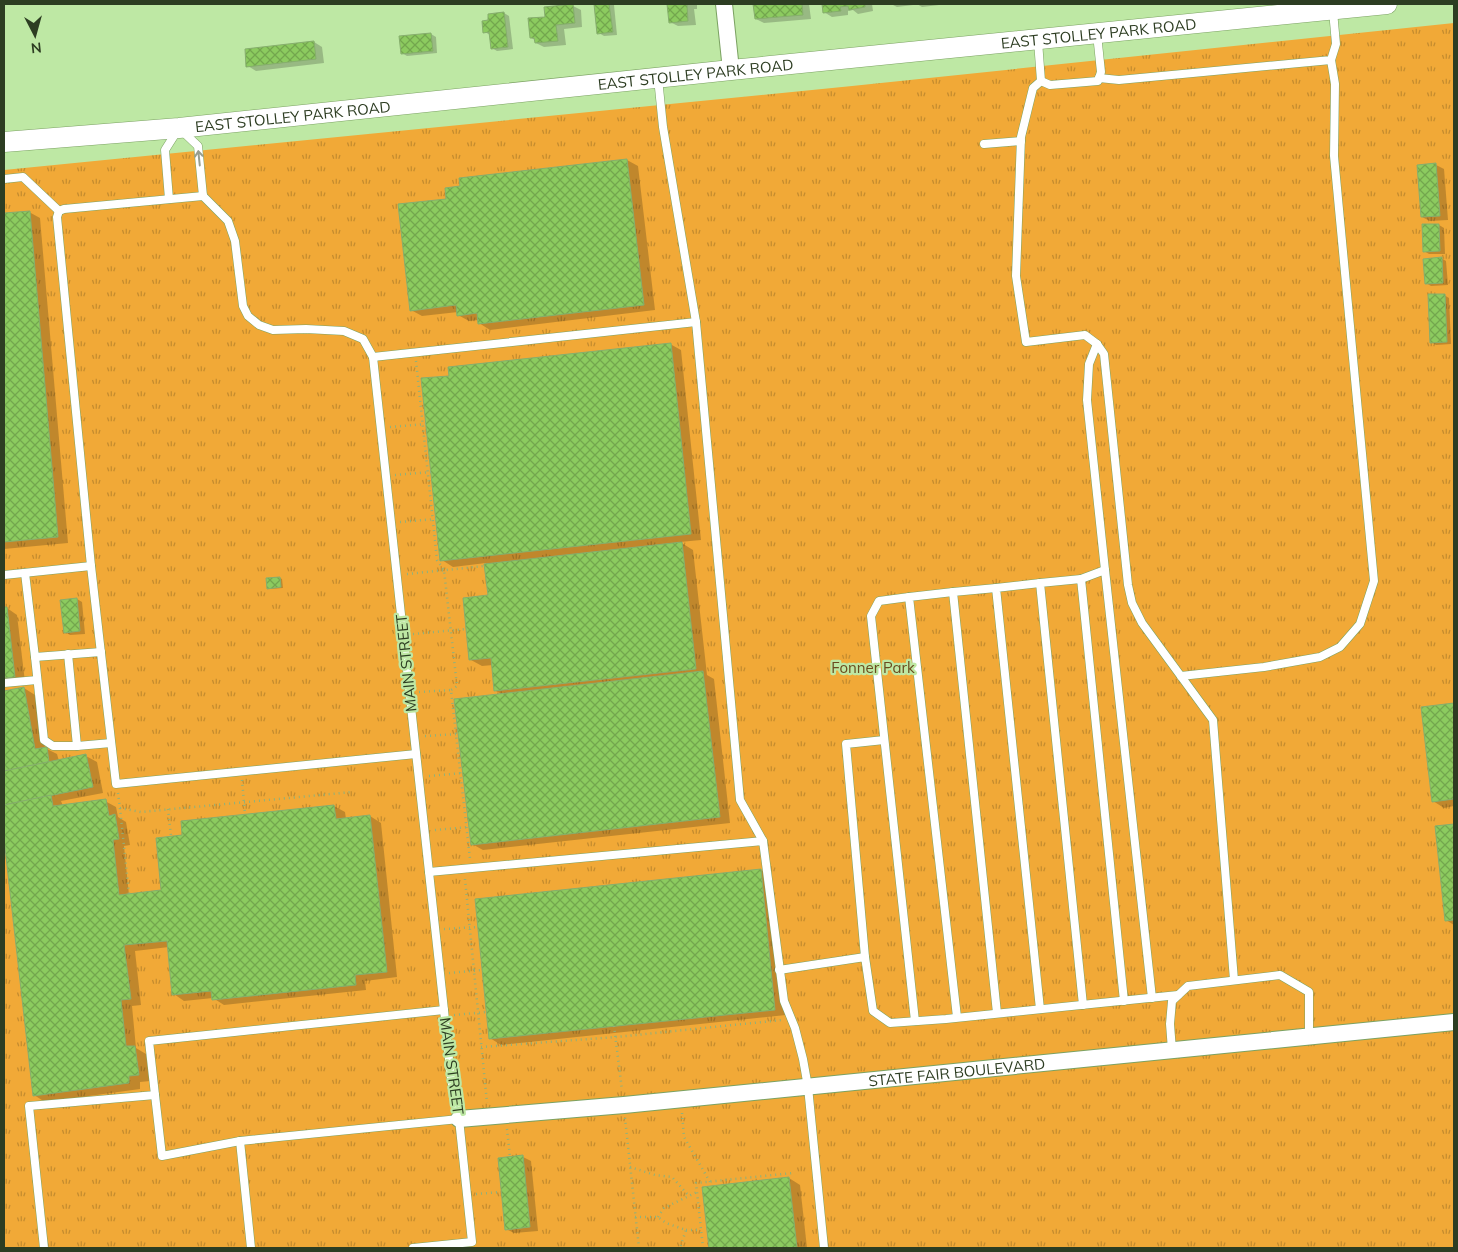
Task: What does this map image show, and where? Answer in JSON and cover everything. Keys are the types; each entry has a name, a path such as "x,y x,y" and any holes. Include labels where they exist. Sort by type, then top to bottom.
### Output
{"street":[{"path":"724,4 731,70"},
{"name":"EAST STOLLEY PARK ROAD","path":"4,142 179,128 1338,7 1387,4"},
{"name":"STATE FAIR BOULEVARD","path":"459,1119 624,1105 1454,1022"}],"lane":[{"path":"1181,676 1264,667 1320,657 1340,647 1360,624 1374,582 1334,156 1334,84 1331,60 1336,44 1338,7"},
{"path":"1041,81 1050,85 1098,81 1101,72 1097,33"},
{"path":"1037,39 1041,81"},
{"path":"1099,78 1120,80 1331,60"},
{"path":"658,78 663,127 696,322 740,800 763,841 784,1002 795,1028 808,1087 824,1248"},
{"path":"1041,81 1033,88 1020,140 1016,276 1026,342 1085,335 1097,344 1104,354 1128,585 1132,603 1142,623 1214,720 1234,980"},
{"path":"169,199 165,150 179,128 198,146 203,196 169,199 64,208 59,211 57,217 91,566 116,784 416,754"},
{"path":"984,144 1020,140"},
{"path":"4,179 23,177 59,211"},
{"name":"MAIN STREET","path":"203,196 228,220 235,241 243,306 248,316 259,325 273,330 344,331 363,339 373,357 451,1078 459,1119 472,1242 412,1248"},
{"path":"373,357 696,322"},
{"path":"1097,344 1089,364 1087,400 1152,998"},
{"path":"4,575 91,566"},
{"path":"915,1021 871,616 879,600 1081,579 1105,570"},
{"path":"25,573 44,740 53,746 111,743"},
{"path":"1081,579 1124,1001"},
{"path":"1040,583 1083,1005"},
{"path":"996,588 1040,1009"},
{"path":"953,592 997,1014"},
{"path":"909,597 957,1017"},
{"path":"35,657 101,652"},
{"path":"68,654 77,746"},
{"path":"4,683 37,680"},
{"path":"884,740 846,744 865,957 874,1011 890,1023 1178,995"},
{"path":"429,872 763,841"},
{"path":"779,970 865,957"},
{"path":"1172,1050 1170,1024 1172,1001 1188,986 1280,975 1308,992 1309,1036"},
{"path":"445,1013 149,1041 162,1156 240,1141 459,1119"},
{"path":"44,1248 29,1106 155,1095"},
{"path":"240,1141 251,1248"}],"path":[{"path":"410,693 451,690 457,686 444,570 437,560 415,352"},
{"path":"381,428 424,425"},
{"path":"386,476 429,472"},
{"path":"391,523 434,519"},
{"path":"397,575 485,566"},
{"path":"403,635 466,629"},
{"path":"451,690 467,827 470,927 488,1117"},
{"path":"414,737 457,734"},
{"path":"241,772 245,814"},
{"path":"418,777 461,773"},
{"path":"116,784 129,894"},
{"path":"120,808 141,812 352,792"},
{"path":"168,809 171,836"},
{"path":"424,831 467,827"},
{"path":"435,930 478,927"},
{"path":"440,974 482,970"},
{"path":"445,1013 486,1012"},
{"path":"482,1047 616,1037 791,1019"},
{"path":"614,1026 638,1248"},
{"path":"681,1099 684,1137 710,1182"},
{"path":"505,1115 510,1157"},
{"path":"630,1167 672,1177 689,1196"},
{"path":"703,1248 696,1183 793,1173"},
{"path":"468,1195 501,1192"},
{"path":"658,1217 664,1208 697,1192"},
{"path":"635,1217 658,1217 666,1223 686,1230 701,1230"},
{"path":"680,1248 686,1230"}],"green space":[{"name":"Fonner Park","path":"1454,23 1454,1248 4,1248 4,170 852,86"}],"building":[{"path":"573,4 575,23 556,25 558,41 535,43 534,38 530,38 528,18 545,17 544,7"},
{"path":"594,4 609,4 613,32 597,34"},
{"path":"667,4 689,4 687,5 688,21 669,23"},
{"path":"753,4 802,4 803,15 755,19"},
{"path":"822,4 865,4 865,7 849,10 848,6 840,7 841,11 823,13"},
{"path":"504,12 508,47 491,49 489,32 483,33 482,21 488,20 488,14"},
{"path":"431,33 433,51 401,54 399,36"},
{"path":"314,41 316,59 246,67 245,49"},
{"path":"627,159 644,305 478,324 477,313 457,316 456,305 410,311 398,204 446,199 445,188 460,186 459,178"},
{"path":"1436,163 1440,216 1421,217 1417,165"},
{"path":"30,211 58,537 4,542 4,213"},
{"path":"1422,224 1439,224 1440,251 1423,252"},
{"path":"1442,257 1443,283 1425,284 1423,259"},
{"path":"1428,294 1445,294 1447,342 1430,343"},
{"path":"671,343 691,534 440,561 421,378 449,376 448,367"},
{"path":"682,542 696,669 494,691 491,658 469,660 463,598 488,595 484,564"},
{"path":"280,577 281,587 267,589 266,578"},
{"path":"77,598 80,631 64,633 60,600"},
{"path":"4,607 7,607 15,677 4,678"},
{"path":"703,671 720,817 471,845 454,699"},
{"path":"24,687 35,749 47,747 49,762 4,771 4,691"},
{"path":"1454,703 1454,799 1432,802 1421,707"},
{"path":"86,754 93,787 4,805 4,771"},
{"path":"51,795 53,806 106,799 109,816 115,814 119,839 113,840 119,895 161,890 156,838 182,835 181,821 334,805 336,819 370,815 387,972 355,975 356,985 212,1000 211,991 172,995 167,941 124,945 131,999 121,1000 126,1046 135,1046 139,1075 129,1076 129,1083 33,1096 4,839 4,805"},
{"path":"1454,824 1454,920 1445,921 1435,826"},
{"path":"761,869 775,1010 489,1039 475,899"},
{"path":"523,1155 530,1227 505,1230 498,1158"},
{"path":"789,1177 797,1248 709,1248 702,1187"}]}
